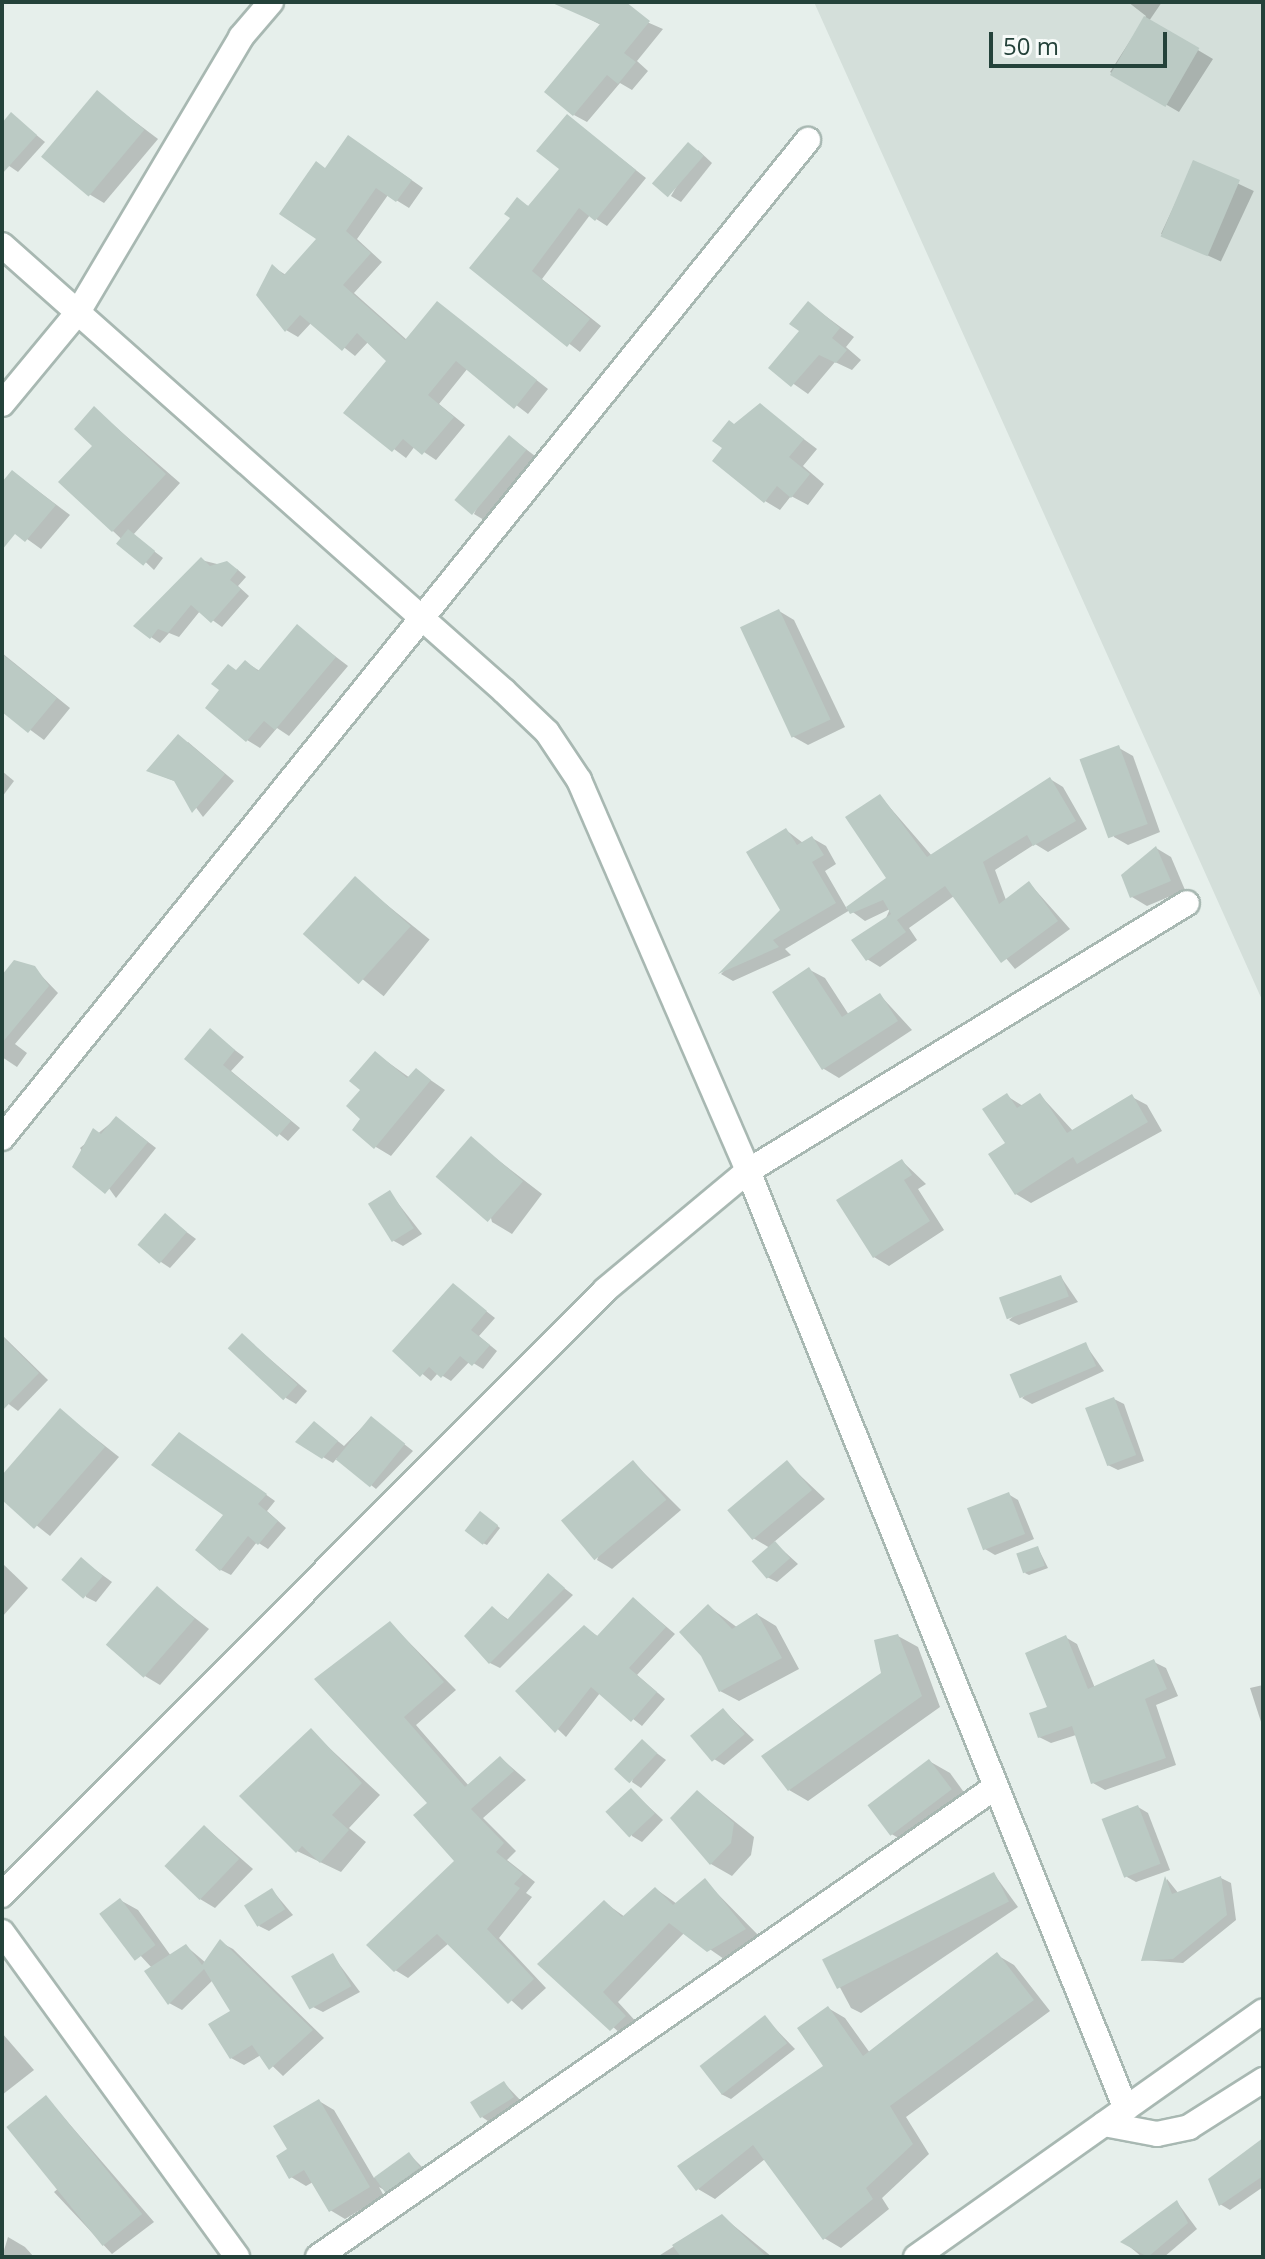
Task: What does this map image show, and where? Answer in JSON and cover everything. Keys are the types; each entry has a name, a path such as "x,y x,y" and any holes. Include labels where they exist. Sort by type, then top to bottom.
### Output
{"street":[{"path":"2,404 78,312 241,37 271,2"},
{"path":"2,1138 808,140"},
{"path":"2,245 547,732 579,780 748,1171 994,1788 1126,2109"},
{"path":"2,1895 605,1290 748,1171 1187,903"},
{"path":"318,2257 994,1788"},
{"path":"2,1932 237,2257"},
{"path":"916,2257 1263,2011"},
{"path":"1104,2124 1157,2134 1189,2127 1263,2080"}],"shaded area":[{"path":"814,2 1263,2 1263,1002 1159,770"}],"building":[{"path":"550,2 626,2 650,21 624,53 636,62 618,84 607,75 573,116 544,92 600,24"},
{"path":"1144,16 1199,48 1165,107 1110,75"},
{"path":"97,90 144,130 89,196 41,157"},
{"path":"11,112 37,135 2,174 2,123"},
{"path":"567,114 636,170 595,221 579,208 532,271 590,319 567,347 469,268 510,218 504,214 517,197 528,206 559,169 536,151"},
{"path":"348,135 412,180 396,202 376,188 346,231 371,253 343,285 405,340 437,301 537,380 514,409 456,361 428,395 454,417 422,455 403,439 392,452 343,413 386,361 357,333 342,351 300,315 285,332 256,295 272,264 284,275 316,239 279,214 316,161 325,168"},
{"path":"688,142 704,156 668,197 652,184"},
{"path":"1193,160 1240,180 1208,256 1161,236"},
{"path":"808,301 840,328 832,338 847,350 836,363 819,355 791,387 768,368 799,331 789,324"},
{"path":"760,403 804,439 789,457 810,474 791,498 777,486 764,503 712,461 722,448 712,441 729,420 734,424"},
{"path":"94,406 166,474 112,532 58,482 92,446 74,429"},
{"path":"509,435 527,450 472,515 454,500"},
{"path":"12,470 56,505 25,542 15,534 2,550 2,482"},
{"path":"128,529 155,551 143,566 116,544"},
{"path":"201,557 210,566 227,561 238,570 230,580 241,589 211,623 191,605 168,633 158,629 150,639 133,626"},
{"path":"779,609 831,720 792,738 740,627"},
{"path":"297,624 336,657 275,730 264,721 246,742 205,708 219,690 211,684 228,664 236,670 245,660 258,671"},
{"path":"2,654 57,698 28,733 2,712"},
{"path":"178,734 225,774 192,813 174,781 146,771"},
{"path":"1119,745 1148,824 1108,838 1080,759"},
{"path":"1050,777 1076,821 1033,846 1027,835 983,862 999,904 1029,881 1058,921 1001,963 945,886 897,920 906,932 866,961 851,940 891,914 883,900 850,914 846,907 886,878 845,817 880,794 927,857"},
{"path":"786,828 797,845 812,836 824,855 812,862 836,903 773,940 779,947 718,974 780,910 746,852"},
{"path":"1156,846 1171,881 1130,898 1121,875"},
{"path":"355,876 411,926 359,984 303,934"},
{"path":"14,960 35,966 49,986 2,1043 2,975"},
{"path":"809,967 842,1017 880,993 898,1021 822,1070 772,992"},
{"path":"210,1028 235,1050 223,1065 291,1121 277,1137 184,1059"},
{"path":"375,1051 407,1078 416,1068 431,1080 374,1149 352,1130 360,1119 346,1106 360,1090 349,1081"},
{"path":"1007,1093 1017,1108 1040,1093 1067,1133 1132,1094 1148,1122 1077,1164 1073,1157 1015,1195 988,1154 1005,1143 982,1109"},
{"path":"116,1116 148,1142 105,1194 72,1167 93,1128 101,1134"},
{"path":"471,1136 523,1181 488,1222 436,1177"},
{"path":"902,1159 912,1175 904,1180 930,1221 873,1258 836,1200"},
{"path":"390,1190 414,1228 392,1242 368,1204"},
{"path":"165,1213 187,1232 159,1264 137,1245"},
{"path":"1061,1275 1069,1297 1007,1319 999,1298"},
{"path":"453,1283 487,1311 471,1330 490,1345 472,1366 460,1356 441,1378 429,1367 420,1377 392,1351"},
{"path":"242,1333 298,1385 283,1400 228,1348"},
{"path":"2,1336 39,1373 2,1411"},
{"path":"1086,1342 1096,1366 1020,1398 1010,1374"},
{"path":"1114,1397 1136,1455 1107,1466 1085,1408"},
{"path":"60,1408 105,1447 34,1529 2,1500 2,1475"},
{"path":"371,1416 405,1444 370,1487 336,1460"},
{"path":"314,1421 338,1441 322,1459 295,1442"},
{"path":"179,1432 267,1494 258,1504 278,1521 258,1545 248,1536 220,1571 195,1550 223,1515 151,1465"},
{"path":"633,1460 666,1500 594,1560 561,1520"},
{"path":"787,1460 812,1490 752,1540 727,1510"},
{"path":"1009,1492 1025,1534 983,1550 967,1508"},
{"path":"480,1511 498,1525 483,1545 465,1531"},
{"path":"775,1541 790,1558 767,1579 752,1561"},
{"path":"1038,1546 1045,1566 1023,1573 1016,1553"},
{"path":"81,1557 103,1576 83,1599 61,1580"},
{"path":"548,1573 565,1588 489,1664 464,1636 492,1606 507,1620"},
{"path":"157,1586 195,1619 144,1678 106,1645"},
{"path":"633,1597 666,1627 629,1668 657,1692 631,1722 591,1687 555,1733 515,1691 584,1625 597,1636"},
{"path":"708,1604 732,1629 757,1613 782,1658 719,1692 701,1656 679,1632"},
{"path":"390,1621 444,1682 404,1717 465,1787 500,1756 514,1771 471,1809 504,1843 496,1852 523,1874 514,1884 520,1888 487,1929 534,1979 508,2004 437,1934 394,1972 366,1945 454,1861 413,1815 427,1803 314,1679"},
{"path":"898,1634 922,1696 788,1791 761,1756 881,1673 874,1640"},
{"path":"1066,1635 1088,1689 1154,1659 1167,1689 1145,1699 1166,1758 1091,1784 1072,1726 1038,1738 1029,1713 1047,1707 1025,1653"},
{"path":"723,1708 745,1734 712,1762 690,1736"},
{"path":"311,1728 362,1783 332,1815 349,1830 320,1863 302,1846 296,1853 239,1796"},
{"path":"642,1739 657,1753 629,1783 614,1769"},
{"path":"929,1759 952,1789 890,1836 868,1805"},
{"path":"631,1788 655,1814 629,1837 605,1812"},
{"path":"697,1790 734,1823 731,1843 710,1865 670,1818"},
{"path":"1138,1805 1161,1864 1124,1878 1102,1819"},
{"path":"204,1825 239,1859 200,1900 164,1866"},
{"path":"994,1872 1009,1901 837,1989 822,1960"},
{"path":"1165,1876 1172,1894 1221,1876 1227,1915 1173,1959 1141,1961"},
{"path":"705,1878 746,1929 707,1952 669,1923 603,1992 626,2016 610,2031 537,1964 604,1900 622,1917 655,1887 673,1905"},
{"path":"272,1888 285,1909 257,1927 244,1905"},
{"path":"120,1898 156,1945 135,1961 99,1914"},
{"path":"220,1939 313,2030 269,2070 252,2045 230,2059 208,2024 230,2011 204,1969 168,2005 144,1971 186,1944 202,1965"},
{"path":"997,1952 1034,2000 890,2106 913,2144 866,2188 873,2199 823,2240 753,2145 696,2191 677,2166 823,2066 797,2028 828,2006 863,2056"},
{"path":"333,1953 351,1986 309,2010 291,1976"},
{"path":"765,2015 787,2043 722,2094 700,2066"},
{"path":"504,2081 514,2097 480,2118 470,2102"},
{"path":"46,2095 142,2214 103,2246 6,2127"},
{"path":"319,2099 370,2187 329,2212 304,2170 289,2179 276,2156 287,2149 273,2126"},
{"path":"1263,2138 1263,2176 1219,2206 1208,2179"},
{"path":"409,2152 420,2167 385,2193 374,2177"},
{"path":"1177,2200 1188,2223 1148,2257 1120,2242"},
{"path":"722,2214 767,2257 681,2257 672,2245"}]}
